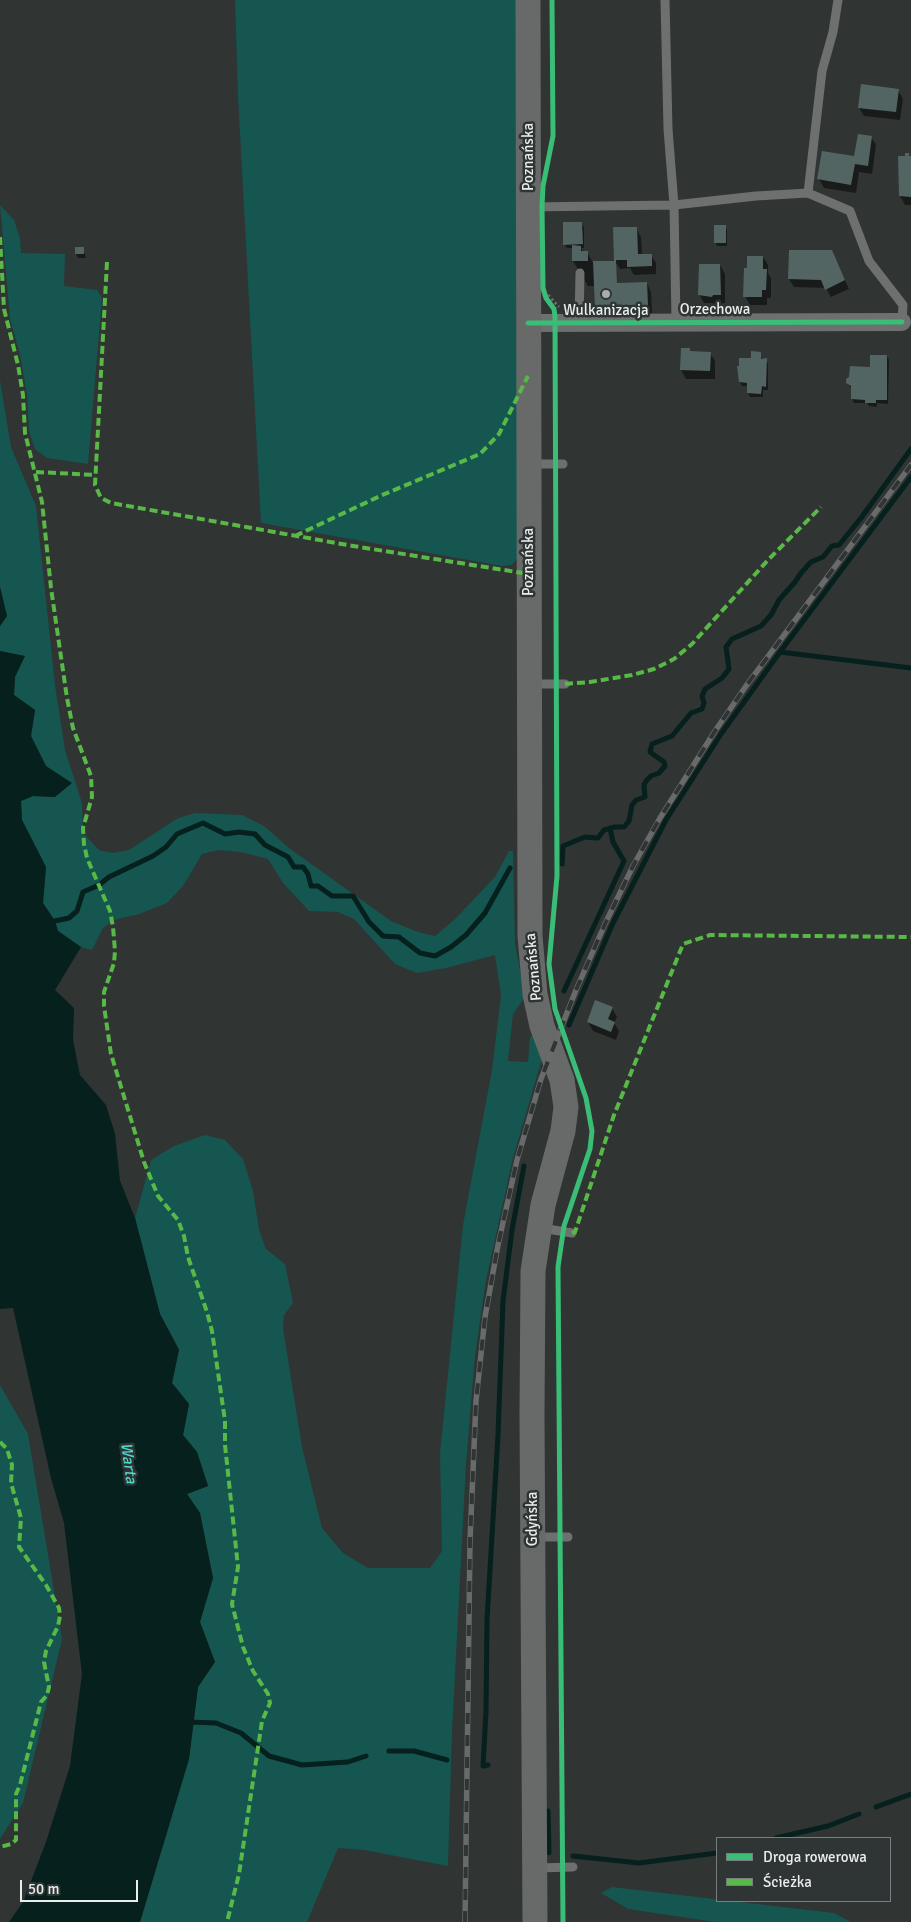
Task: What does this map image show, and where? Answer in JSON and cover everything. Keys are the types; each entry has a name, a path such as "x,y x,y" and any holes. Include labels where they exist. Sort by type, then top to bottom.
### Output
{"main road":[{"name":"Poznańska","path":"528,0 530,936 532,979 542,1026 562,1080 566,1108 565,1119"},
{"name":"Gdyńska","path":"534,1922 533,1271 538,1228 565,1119"}],"street":[{"name":"Orzechowa","path":"528,323 902,322"}],"lane":[{"path":"665,0 668,129 674,205 676,322"},
{"path":"808,193 822,71 833,32 838,0"},
{"path":"529,206 674,205 756,196 808,193 850,211 869,262 904,304 902,322"},
{"path":"579,324 580,273"},
{"path":"528,464 563,464"},
{"path":"529,684 565,684"},
{"path":"538,1228 572,1233"},
{"path":"533,1537 568,1537"},
{"path":"534,1868 573,1867"}],"path":[{"path":"543,288 546,298 555,311 555,323"}],"shaded area":[{"path":"235,0 516,0 516,323 520,555 512,565 502,566 261,523 238,96"},
{"path":"0,205 14,220 20,238 21,253 65,254 64,286 97,290 102,298 88,464 47,458 35,449 29,431 27,395 20,355 10,319"},
{"path":"0,380 11,447 36,506 55,685 65,750 82,803 83,833 99,850 113,853 129,850 178,818 195,813 242,815 264,826 289,848 391,921 418,932 435,936 454,920 495,877 509,851 513,851 515,944 525,997 513,1014 508,1061 528,1062 530,1037 536,1033 542,1059 513,1158 486,1280 475,1356 466,1464 452,1732 448,1866 364,1850 338,1848 307,1922 140,1922 189,1759 198,1687 215,1662 200,1622 213,1578 200,1513 187,1494 208,1486 197,1452 183,1435 189,1404 172,1383 179,1349 160,1314 135,1218 151,1160 174,1146 205,1135 225,1140 243,1159 253,1191 259,1230 266,1249 285,1264 293,1303 284,1315 283,1328 302,1447 322,1528 343,1553 368,1568 430,1568 442,1551 440,1453 463,1225 492,1070 501,995 495,955 446,968 417,973 395,964 354,919 338,912 309,911 283,883 268,859 241,852 218,850 202,854 183,886 167,903 139,914 114,920 103,928 92,950 81,947 58,931 55,921 43,903 46,867 22,820 21,801 33,796 55,797 46,766 31,736 35,710 14,695 15,677 24,656 0,651 0,626 7,616 0,587"},
{"path":"0,1385 28,1434 62,1639 23,1803 0,1839"},
{"path":"612,1887 716,1899 716,1902 740,1902 834,1913 851,1922 715,1922 628,1909 601,1893"}],"water":[{"path":"0,587 7,616 0,626"},
{"name":"Warta","path":"0,651 25,656 15,677 14,695 35,710 31,736 46,766 72,783 55,797 33,796 21,801 22,820 46,867 43,903 55,921 58,931 81,947 55,990 74,1008 73,1040 80,1075 106,1105 115,1134 120,1181 135,1218 160,1314 179,1350 172,1383 189,1404 183,1435 197,1452 208,1486 187,1494 200,1513 213,1578 200,1622 215,1662 198,1687 189,1759 140,1922 9,1922 23,1902 46,1842 70,1766 82,1674 64,1523 51,1478 13,1308 0,1309"}],"building":[{"path":"861,84 899,89 896,112 858,108"},
{"path":"858,134 872,136 868,166 855,164 851,185 817,179 822,151 854,156"},
{"path":"905,153 909,153 909,156 911,156 911,197 899,196 898,156 905,156"},
{"path":"563,222 582,222 583,244 563,245"},
{"path":"714,225 726,225 726,243 714,243"},
{"path":"613,227 637,227 638,254 652,254 652,266 627,267 627,260 616,260 617,283 647,282 648,305 617,305 617,308 595,309 593,261 614,261"},
{"path":"572,245 581,246 581,251 588,251 588,261 572,261"},
{"path":"75,247 84,247 84,254 75,254"},
{"path":"789,250 832,250 845,280 825,290 821,280 788,279"},
{"path":"747,256 763,256 763,269 767,269 766,290 762,290 762,297 743,297 744,268 747,268"},
{"path":"699,264 720,264 721,295 713,295 712,297 698,295"},
{"path":"681,348 690,348 690,351 711,352 710,371 680,370"},
{"path":"751,351 761,352 761,359 767,358 766,387 762,386 761,394 747,393 747,383 739,382 737,366 739,366 739,358 751,358"},
{"path":"870,355 887,355 887,400 876,400 876,403 865,403 865,400 851,399 851,386 846,383 846,379 849,377 850,366 870,367"},
{"path":"595,1000 613,1007 608,1019 615,1022 611,1032 587,1022"}],"waterway":[{"path":"562,864 563,846 585,837 598,838 604,830 624,827 629,821 632,805 636,800 645,797 644,785 646,781 651,776 659,773 665,766 664,762 650,752 652,744 672,736 691,713 702,709 704,703 702,696 705,689 722,678 729,669 726,647 732,639 761,626 771,615 779,600 811,562 823,557 832,546 839,545 911,449"},
{"path":"569,1025 613,923 666,820 721,734 911,477"},
{"path":"780,652 911,668"},
{"path":"50,922 69,918 77,911 83,892 153,856 166,847 177,834 203,823 225,834 239,832 255,834 265,845 288,857 294,867 303,867 308,874 311,886 318,886 332,896 353,896 369,922 383,936 399,937 420,953 435,956 451,947 466,935 485,913 510,868"},
{"path":"564,991 624,861 613,842 610,828"},
{"path":"488,1765 483,1766 487,1620 498,1435 503,1301 512,1230 524,1166"},
{"path":"189,1722 216,1723 241,1733 269,1756 302,1765 348,1762 366,1756"},
{"path":"389,1751 414,1751 447,1760"},
{"path":"876,1807 911,1794"},
{"path":"548,1811 549,1853"},
{"path":"780,1837 828,1826 859,1814"},
{"path":"573,1856 639,1863 716,1853"}],"railway":[{"path":"465,1922 470,1541 476,1401 485,1317 498,1245 517,1160 541,1079 576,990 605,924 633,866 660,818 746,686 911,465"}],"marked path":[{"path":"0,237 4,309 18,365 23,395 25,433 42,502 51,588 67,698 73,728 91,776 92,797 83,828 84,844 87,858 110,911 113,927 114,963 104,992 104,1006 111,1054 144,1162 158,1196 178,1220 184,1236 188,1257 212,1331 225,1421 225,1445 238,1567 232,1604 243,1647 253,1671 268,1694 270,1703 262,1721 239,1874 227,1922"},
{"path":"107,262 95,485 101,498 111,503 353,546 529,574"},
{"path":"295,536 380,496 480,454 499,434 528,376"},
{"path":"36,472 96,475"},
{"path":"565,684 632,675 654,669 674,659 692,644 768,560 821,507"},
{"path":"572,1233 575,1232 614,1115 683,944 710,935 911,937"},
{"path":"0,1442 7,1449 12,1465 11,1483 21,1518 19,1547 46,1585 59,1608 60,1616 58,1626 46,1651 44,1662 49,1687 47,1695 41,1702 16,1794 16,1840 11,1844 0,1847"}],"cycle path":[{"path":"552,0 553,136 543,186 542,206 543,288 546,298 554,309 555,316 557,876 549,964 555,1009 586,1098 592,1131 590,1149 564,1226 558,1267 563,1922"},
{"path":"528,323 902,322"}],"place":[{"name":"Wulkanizacja","path":"606,294"}]}
